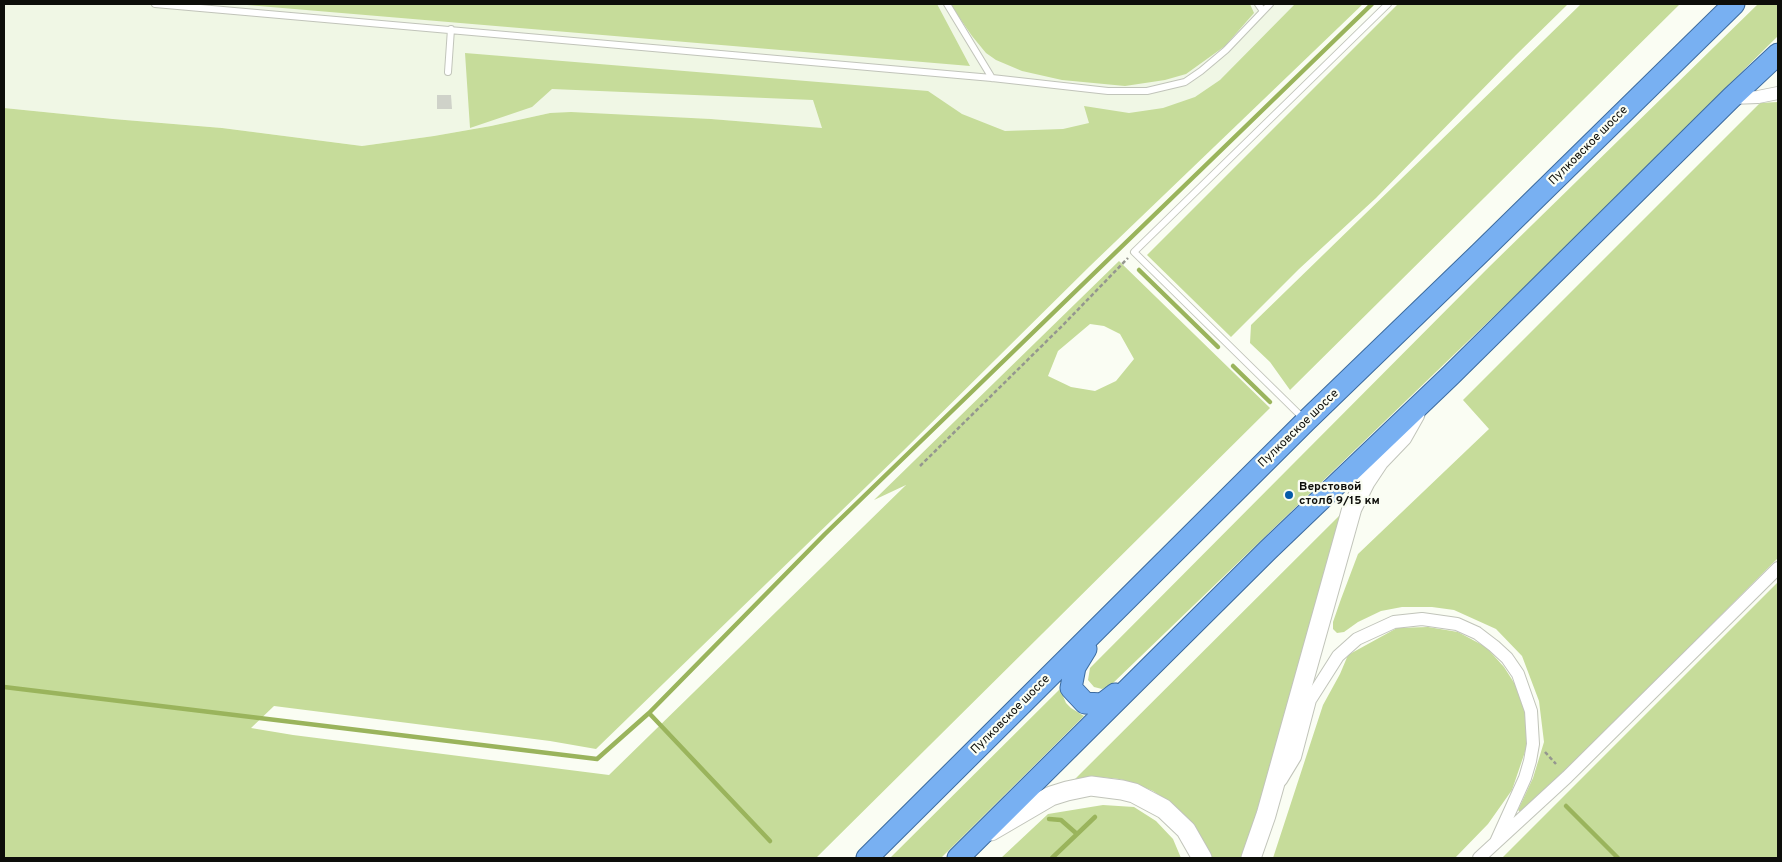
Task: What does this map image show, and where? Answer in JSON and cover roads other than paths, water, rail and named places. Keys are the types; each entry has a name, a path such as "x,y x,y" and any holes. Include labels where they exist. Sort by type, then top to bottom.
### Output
{"highway":[{"name":"Пулковское шоссе","path":"867,858 1306,421 1480,253 1730,5"},
{"path":"958,858 1268,550 1778,54"},
{"path":"1102,624 1075,667 1072,688 1085,703 1102,704 1140,676"}],"main road":[{"path":"1251,858 1272,794 1352,508 1365,482 1379,461 1402,437 1421,403"},
{"path":"976,840 1051,796 1091,786 1134,793 1164,808 1186,830 1202,858"}],"street":[{"path":"1731,98 1758,97 1778,93"},
{"path":"1479,858 1678,672 1778,568"},
{"path":"1272,794 1295,757 1310,700 1338,656 1357,639 1394,622 1422,619 1457,624 1477,633 1507,658 1518,674 1531,711 1533,744 1530,760 1496,842"}],"lane":[{"path":"155,4 992,78 1108,91 1147,91 1184,82 1201,72 1226,50 1270,4"},
{"path":"947,4 992,78"},
{"path":"1258,4 1263,11"},
{"path":"1306,421 1134,252 1388,4"},
{"path":"448,72 451,29"}],"waterway":[{"path":"649,713 825,534 1372,4"},
{"path":"1139,270 1218,347"},
{"path":"1233,366 1270,402"},
{"path":"4,687 597,759 649,713 770,841"},
{"path":"1566,806 1618,858"},
{"path":"1052,858 1095,817"},
{"path":"1049,819 1061,820 1077,834"}],"place":[{"name":"Верстовой столб 9/15 км","path":"1289,495"}]}
